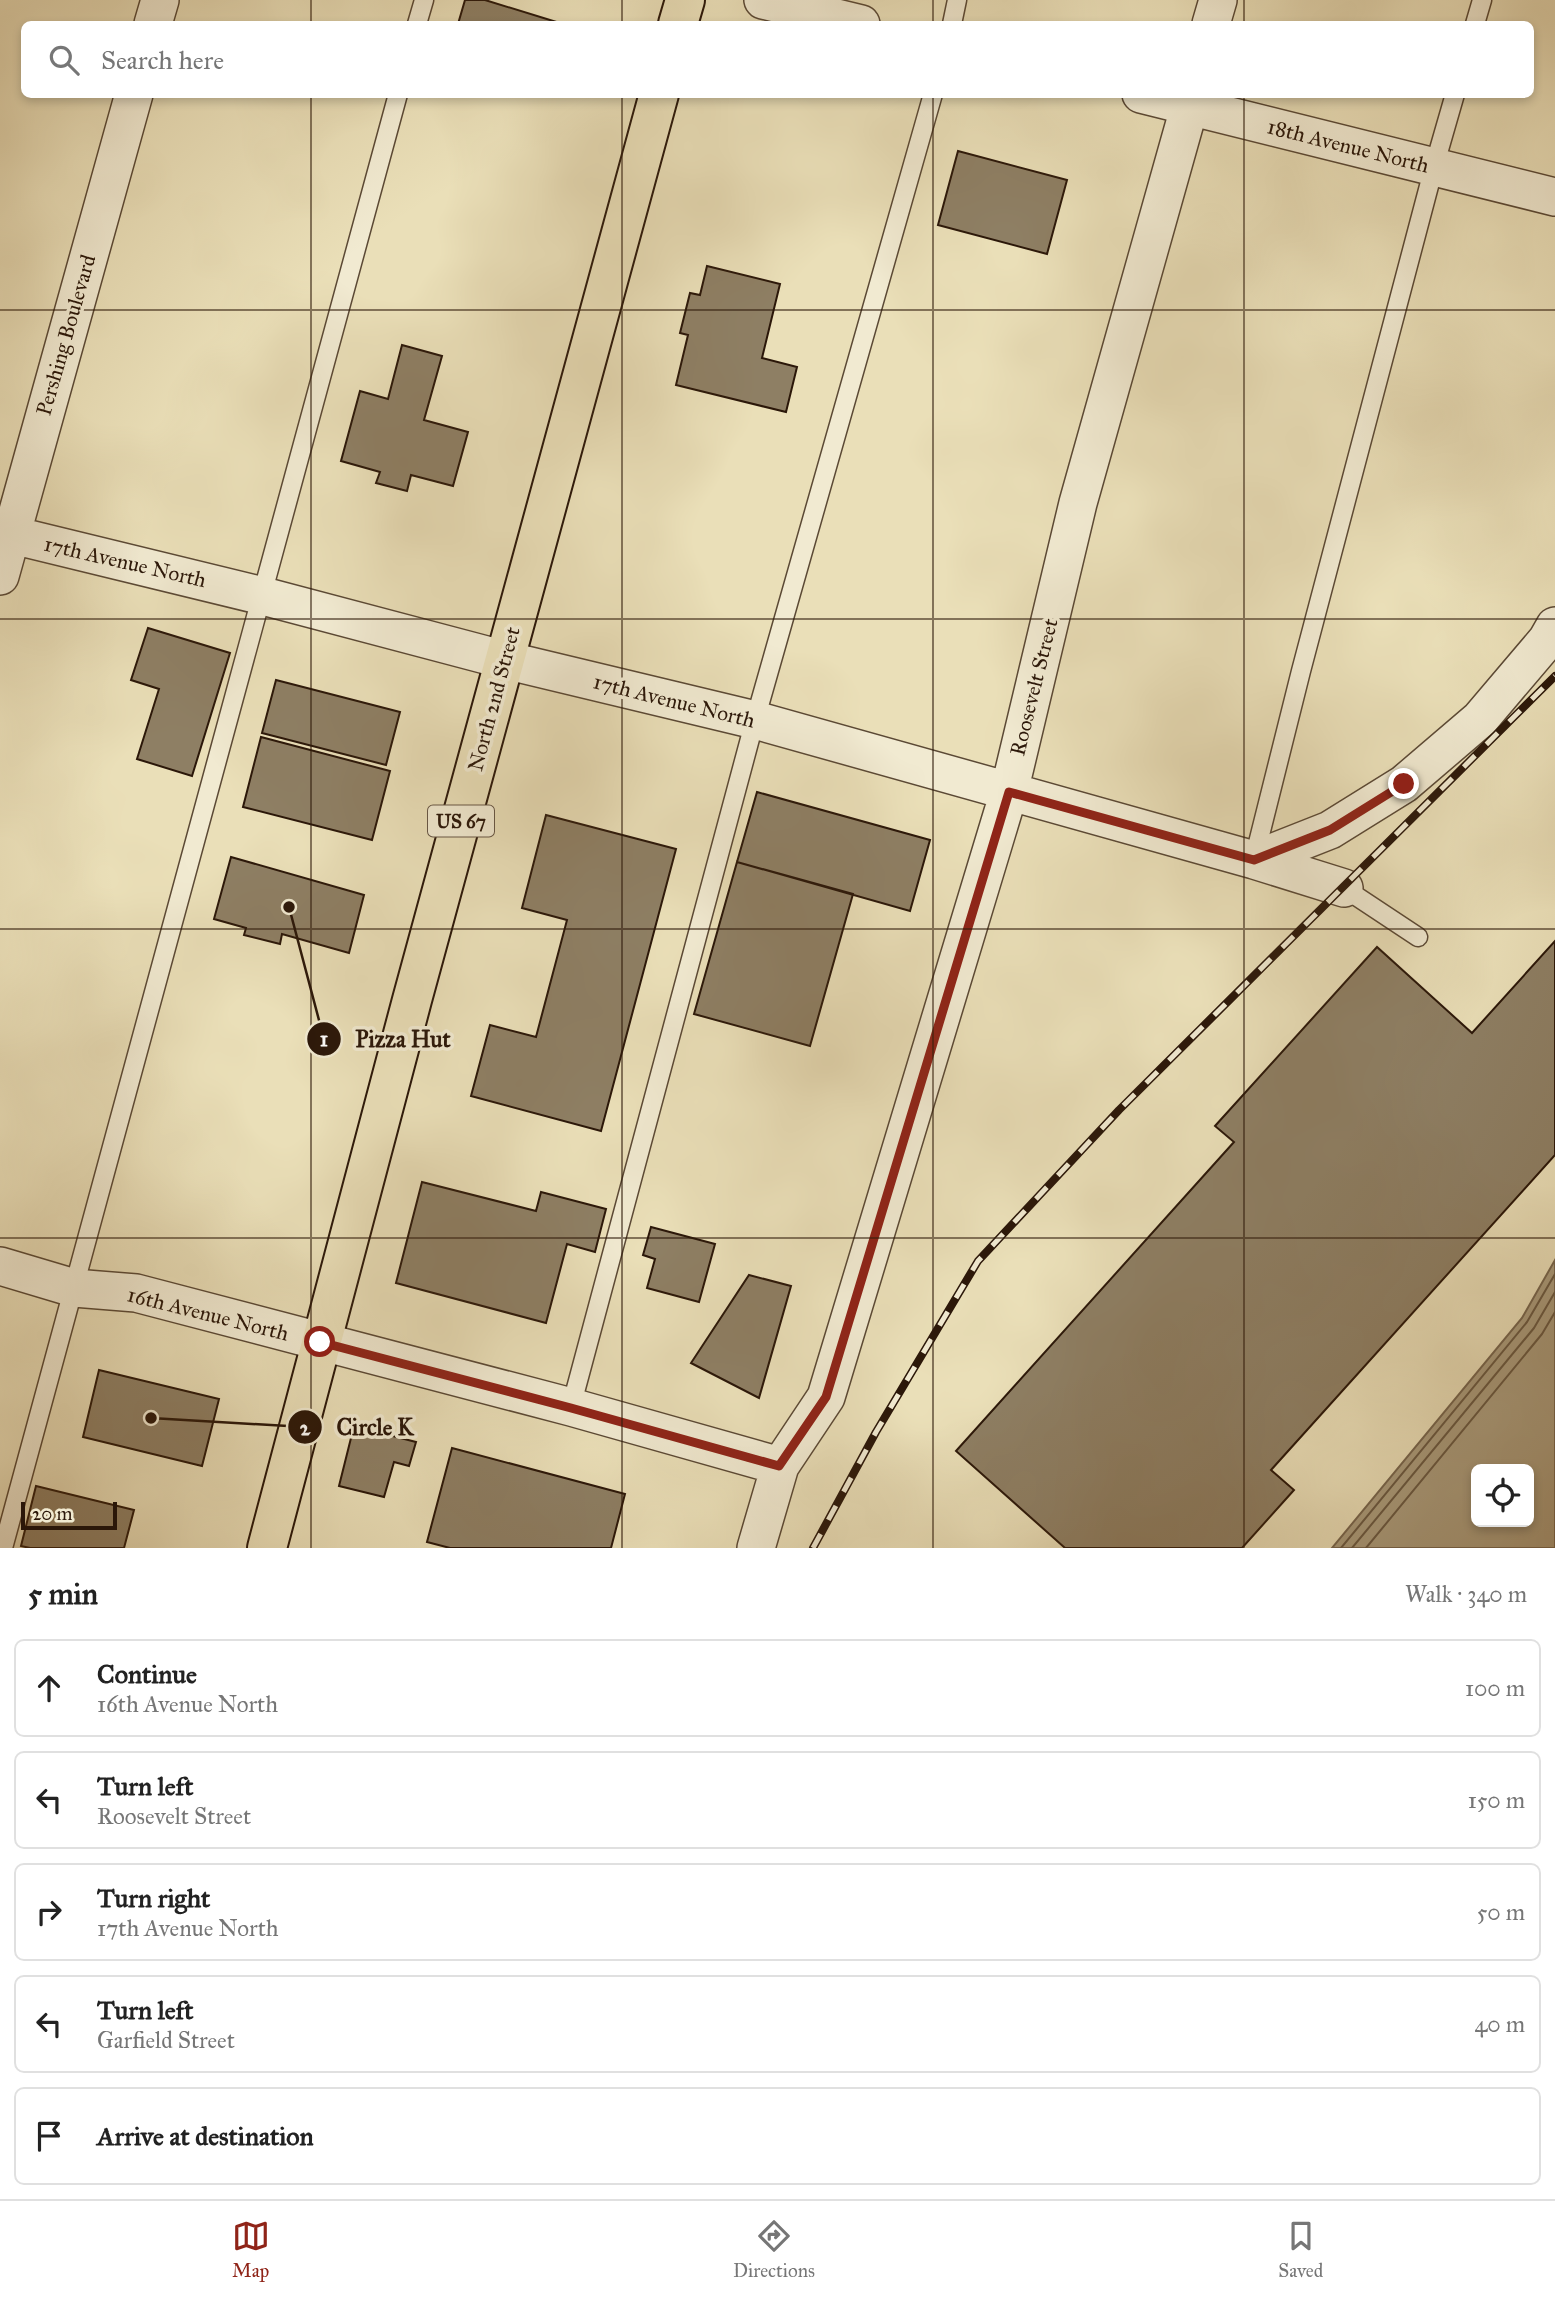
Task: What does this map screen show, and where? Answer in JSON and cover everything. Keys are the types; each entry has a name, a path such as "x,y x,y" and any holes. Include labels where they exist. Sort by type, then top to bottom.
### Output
{"main road":[{"path":"679,21 685,0"},
{"name":"North 2nd Street","path":"267,1548 320,1342 658,98"}],"street":[{"path":"154,21 160,0"},
{"path":"762,0 850,21"},
{"path":"1212,21 1218,0"},
{"name":"Pershing Boulevard","path":"0,576 5,534 133,98"},
{"name":"18th Avenue North","path":"1170,98 1191,101 1555,197"},
{"name":"Roosevelt Street","path":"756,1548 779,1466 826,1397 1009,792 1078,503 1191,101"},
{"name":"17th Avenue North","path":"5,534 755,720 1254,860 1344,888"},
{"path":"1254,860 1330,830 1404,784 1480,719 1547,640 1555,626"},
{"name":"16th Avenue North","path":"0,1266 74,1287 136,1293 779,1466"}],"lane":[{"path":"418,21 424,0"},
{"path":"953,21 957,0"},
{"path":"1476,21 1482,0"},
{"path":"3,1548 397,98"},
{"path":"571,1408 755,720 932,98"},
{"path":"1254,860 1301,671 1454,98"},
{"path":"1344,888 1418,937"}],"water":[{"path":"1555,1260 1555,1548 1332,1548 1522,1318"}],"building":[{"path":"465,0 485,0 553,21 459,21"},
{"path":"958,151 1067,180 1047,254 938,225"},
{"path":"707,266 780,284 762,358 797,367 786,412 676,385 688,335 680,333 690,293 700,295"},
{"path":"402,345 442,356 424,420 468,432 453,486 411,475 407,491 376,483 380,472 341,461 360,391 388,399"},
{"path":"148,628 230,653 192,776 137,759 159,689 131,680"},
{"path":"276,680 400,712 386,765 262,733"},
{"path":"261,737 390,771 372,840 243,807"},
{"path":"757,792 930,840 910,911 737,862"},
{"path":"546,815 676,849 601,1131 471,1096 490,1025 536,1037 567,920 522,908"},
{"path":"231,857 364,895 349,953 282,934 280,944 244,935 246,928 214,919"},
{"path":"737,862 853,894 810,1046 694,1014"},
{"path":"1555,941 1555,1155 1271,1470 1294,1490 1242,1548 1065,1548 956,1451 1234,1142 1215,1126 1377,947 1472,1033"},
{"path":"422,1182 536,1211 541,1192 606,1209 595,1252 567,1244 546,1323 396,1283"},
{"path":"651,1227 715,1244 699,1302 647,1288 655,1259 643,1255"},
{"path":"749,1275 791,1286 759,1398 691,1363"},
{"path":"99,1370 219,1399 202,1466 83,1437"},
{"path":"354,1426 416,1442 409,1466 394,1462 384,1497 339,1486"},
{"path":"452,1448 625,1494 611,1548 450,1548 427,1542"},
{"path":"36,1486 134,1510 124,1548 21,1546"}],"railway":[{"path":"813,1548 876,1432 978,1261 1119,1110 1555,676"}],"place":[{"name":"Pizza Hut","path":"289,907"},
{"name":"Circle K","path":"151,1418"}],"route":[{"path":"320,1342 779,1466 826,1397 1009,792 1254,860 1330,830 1404,784"}]}
